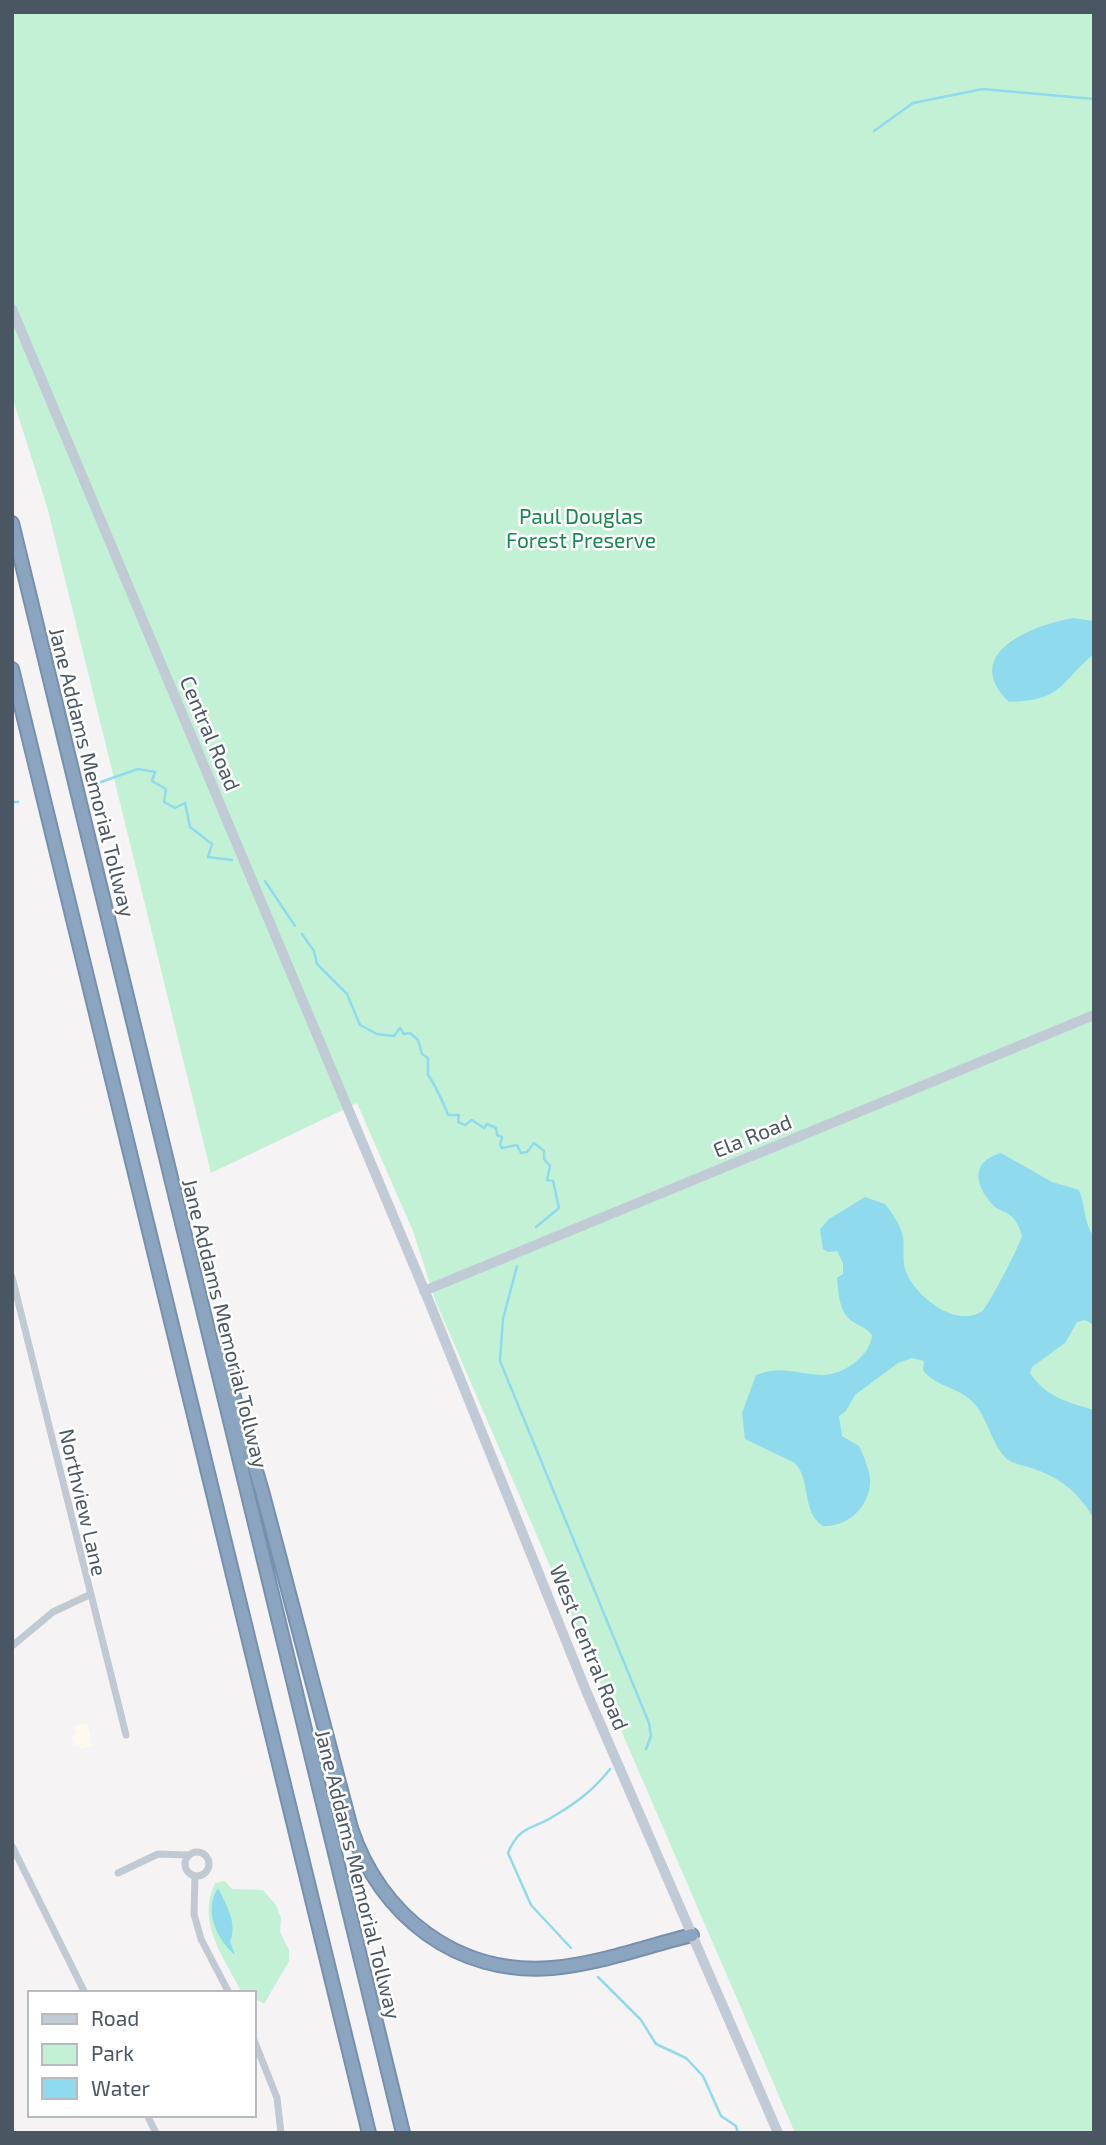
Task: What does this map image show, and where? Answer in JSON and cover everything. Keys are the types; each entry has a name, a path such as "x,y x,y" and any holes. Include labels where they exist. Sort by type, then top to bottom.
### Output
{"highway":[{"name":"Jane Addams Memorial Tollway","path":"12,523 403,2133"},
{"path":"12,669 369,2133"},
{"path":"186,1239 262,1491 351,1828 363,1861 380,1889 401,1914 436,1941 470,1958 512,1968 554,1968 692,1935"},
{"path":"351,2062 360,2133"}],"street":[{"name":"Central Road","path":"12,309 375,1172"},
{"name":"Ela Road","path":"424,1291 1094,1015"},
{"name":"West Central Road","path":"375,1172 587,1693 778,2133"},
{"name":"Northview Lane","path":"12,1277 126,1735"},
{"path":"12,1646 53,1612 89,1595"},
{"path":"12,1846 84,1991"},
{"path":"118,1872 158,1854 188,1855 200,1852 209,1861 206,1872 195,1876"},
{"path":"188,1855 185,1869 195,1876"},
{"path":"195,1876 194,1914 201,1939 228,1991"},
{"path":"256,2044 277,2098 281,2133"},
{"path":"148,2117 156,2133"}],"shaded area":[{"path":"87,1723 93,1746 80,1749 79,1745 74,1746 71,1736 76,1734 74,1726"}],"green space":[{"name":"Paul Douglas Forest Preserve","path":"12,12 1094,12 1094,2133 795,2133 436,1302 413,1231 357,1103 211,1173 48,510 12,396"},
{"path":"225,1881 232,1889 263,1890 276,1905 281,1918 280,1932 289,1950 289,1961 264,2004 256,1999 256,1991 241,1991 215,1940 209,1912 215,1883"}],"water":[{"path":"1073,618 1094,621 1094,654 1051,694 1027,701 1009,702 996,685 992,670 996,656 1022,635 1039,627"},
{"path":"1001,1153 1052,1182 1079,1190 1088,1226 1094,1236 1094,1325 1085,1320 1077,1322 1065,1343 1032,1367 1030,1373 1050,1393 1094,1410 1094,1519 1083,1502 1061,1482 1007,1459 974,1404 962,1394 927,1375 923,1370 924,1361 912,1358 898,1363 855,1395 846,1411 839,1416 842,1436 859,1446 870,1484 865,1501 855,1514 840,1523 823,1526 812,1513 803,1479 795,1463 745,1439 742,1413 756,1375 781,1370 821,1375 838,1372 861,1357 870,1343 872,1335 848,1318 843,1309 837,1278 843,1274 843,1263 837,1251 828,1252 823,1249 820,1229 829,1219 865,1197 885,1204 902,1233 904,1265 912,1283 939,1308 961,1316 972,1316 985,1307 1022,1236 1015,1220 992,1204 979,1181 980,1167 985,1161"},
{"path":"218,1888 232,1921 230,1941 235,1955 228,1949 214,1924 212,1906"}],"waterway":[{"path":"874,131 913,103 983,89 1094,99"},
{"path":"98,783 138,769 155,772 152,781 166,789 164,802 175,808 185,803 190,827 212,844 208,857 232,860"},
{"path":"12,802 18,802"},
{"path":"265,881 295,926"},
{"path":"302,934 314,951 317,964 347,994 360,1025 377,1034 394,1036 400,1028 404,1034 410,1033 418,1040 422,1054 428,1058 428,1075 448,1115 459,1115 458,1122 465,1125 472,1120 484,1128 487,1124 496,1128 497,1135 502,1137 502,1148 517,1145 521,1153 527,1152 534,1143 544,1151 544,1159 550,1166 547,1180 553,1181 559,1208 536,1227"},
{"path":"517,1266 503,1319 500,1361 649,1723 651,1736 646,1749"},
{"path":"571,1948 531,1905 508,1853 522,1832 577,1801 610,1769"},
{"path":"598,1977 641,2020 656,2044 686,2058 703,2076 721,2116 736,2126 738,2133"}]}
